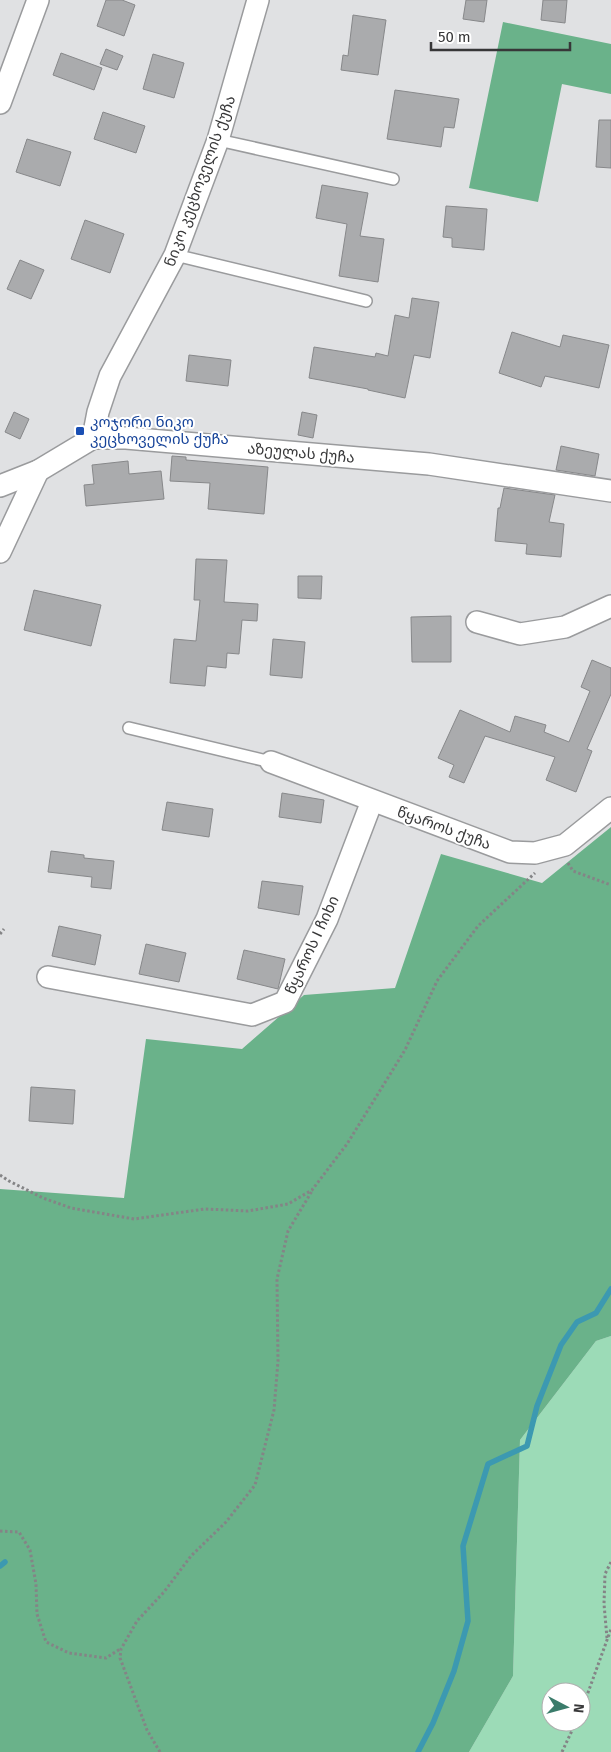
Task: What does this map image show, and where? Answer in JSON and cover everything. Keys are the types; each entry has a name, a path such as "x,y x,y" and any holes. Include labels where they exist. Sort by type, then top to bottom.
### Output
{"street":[{"path":"0,103 38,0"},
{"name":"ნიკო კეცხოველის ქუჩა","path":"93,438 98,412 110,376 175,255 218,140 258,0"},
{"path":"0,486 38,471 93,438"},
{"name":"აზეულას ქუჩა","path":"93,438 126,438 429,464 611,491"},
{"path":"0,552 38,471"},
{"path":"477,622 520,634 565,628 611,606"},
{"name":"წყაროს ქუჩა","path":"271,762 510,852 535,853 565,845 611,808"},
{"name":"წყაროს I ჩიხი","path":"48,976 252,1015 285,1002 327,919 372,801"}],"lane":[{"path":"218,140 394,179"},
{"path":"175,255 366,301"},
{"path":"129,728 271,762"}],"path":[{"path":"565,845 565,858 573,871 611,885"},
{"path":"0,1531 19,1532 30,1550 36,1584 37,1614 46,1642 69,1653 106,1658 120,1649 137,1621 164,1592 191,1556 226,1522 255,1485 274,1410 278,1361 277,1279 288,1231 312,1190 347,1144 405,1050 438,981 478,926 542,867"},
{"path":"0,934 4,929"},
{"path":"0,1175 9,1182 43,1198 71,1208 134,1219 205,1209 248,1212 288,1204 312,1190"},
{"path":"607,1639 604,1604 605,1574 611,1562"},
{"path":"591,1684 611,1629"},
{"path":"120,1649 120,1658 147,1730 160,1752"},
{"path":"562,1752 571,1732"}],"green space":[{"path":"503,22 611,44 611,94 562,84 538,202 469,188"},
{"path":"611,827 611,1336 596,1341 520,1440 513,1676 469,1752 0,1752 0,1189 124,1198 146,1039 242,1049 304,995 395,988 441,854 542,883"},
{"path":"611,1336 611,1752 469,1752 513,1676 520,1440 596,1341"}],"building":[{"path":"106,0 122,0 135,5 124,36 97,26"},
{"path":"466,0 487,0 484,22 463,19"},
{"path":"543,0 567,0 565,23 541,20"},
{"path":"353,15 386,20 378,75 341,70 343,55 348,56"},
{"path":"106,49 123,56 117,70 100,64"},
{"path":"61,53 102,68 94,90 53,75"},
{"path":"153,54 184,63 174,98 143,89"},
{"path":"395,90 459,99 454,128 444,127 441,147 387,139"},
{"path":"103,112 145,126 136,153 94,139"},
{"path":"599,120 611,120 611,168 596,167"},
{"path":"27,139 71,152 60,186 16,172"},
{"path":"322,185 368,193 360,236 384,239 378,282 339,276 347,224 316,218"},
{"path":"446,206 487,209 484,250 452,247 452,238 443,237"},
{"path":"85,220 124,234 110,273 71,259"},
{"path":"20,260 44,270 31,299 7,289"},
{"path":"412,298 439,302 430,358 414,355 405,398 309,378 314,347 375,357 376,353 388,356 395,315 409,318"},
{"path":"512,332 560,347 563,335 609,345 599,388 545,376 541,387 499,373"},
{"path":"189,355 231,360 228,386 186,381"},
{"path":"14,412 29,419 20,439 5,432"},
{"path":"302,412 317,415 313,438 298,435"},
{"path":"561,446 599,454 595,476 556,470"},
{"path":"172,456 186,457 186,460 268,467 264,514 208,509 210,483 170,481"},
{"path":"128,461 129,474 161,471 164,499 86,506 84,485 94,484 92,465"},
{"path":"504,488 555,495 549,522 564,524 561,557 526,554 527,544 495,541 498,508 500,508"},
{"path":"196,559 227,560 224,602 258,604 257,621 242,620 239,654 227,653 226,668 207,666 205,686 170,683 174,639 196,641 200,600 194,600"},
{"path":"298,576 322,576 321,599 298,598"},
{"path":"34,590 101,605 91,646 24,630"},
{"path":"451,616 451,662 412,662 411,617"},
{"path":"273,639 305,642 302,678 270,675"},
{"path":"592,660 611,668 611,694 587,749 592,751 576,792 546,780 555,757 485,736 464,783 449,777 454,765 438,758 460,710 510,732 515,716 546,725 544,732 569,742 590,691 581,687"},
{"path":"282,793 324,800 321,823 279,817"},
{"path":"167,802 213,809 209,837 162,830"},
{"path":"51,851 84,855 84,858 114,861 111,889 91,887 92,877 48,872"},
{"path":"262,881 303,886 299,915 258,908"},
{"path":"59,926 101,935 95,965 52,956"},
{"path":"146,944 186,953 179,982 139,974"},
{"path":"244,950 285,959 278,989 237,979"},
{"path":"31,1087 75,1090 73,1124 29,1121"}],"waterway":[{"path":"418,1752 433,1723 454,1671 468,1621 463,1546 488,1464 527,1446 537,1406 561,1345 577,1322 596,1313 611,1289"},
{"path":"0,1566 5,1562"}],"place":[{"name":"კოჯორი ნიკო კეცხოველის ქუჩა","path":"80,431"}]}
